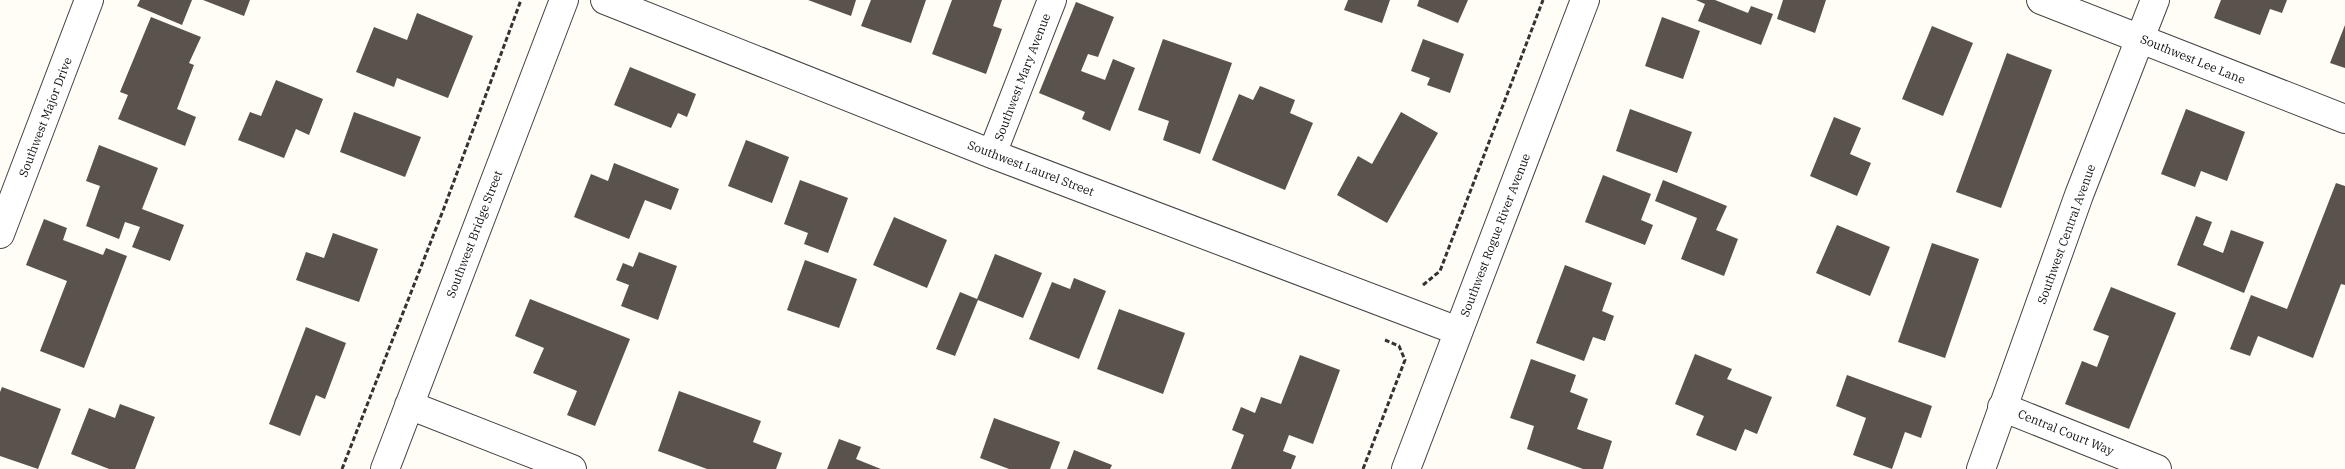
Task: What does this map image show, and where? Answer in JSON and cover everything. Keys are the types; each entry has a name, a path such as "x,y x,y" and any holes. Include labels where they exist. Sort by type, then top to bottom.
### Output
{"street":[{"name":"Southwest Major Drive","path":"0,234 89,0"},
{"name":"Southwest Bridge Street","path":"385,469 564,0"},
{"name":"Southwest Laurel Street","path":"606,0 992,154 1458,331"},
{"name":"Southwest Mary Avenue","path":"992,154 1052,0"},
{"name":"Southwest Rogue River Avenue","path":"1406,469 1585,0"},
{"name":"Southwest Lee Lane","path":"2041,0 2345,119"},
{"name":"Southwest Central Avenue","path":"1981,469 2079,195 2155,0"},
{"path":"409,405 572,469"},
{"name":"Central Court Way","path":"2002,407 2157,469"}],"path":[{"path":"342,469 444,208 521,0"},
{"path":"1414,282 1423,285 1440,271 1543,0"},
{"path":"1363,469 1405,360 1399,346 1385,340"}],"building":[{"path":"140,0 192,0 182,25 137,6"},
{"path":"203,0 250,0 244,16"},
{"path":"808,0 856,0 851,16"},
{"path":"871,0 926,0 911,43 861,26"},
{"path":"952,0 1002,0 993,26 1002,29 986,74 932,54"},
{"path":"1348,0 1390,0 1382,23 1344,10"},
{"path":"1419,0 1468,0 1458,23 1417,6"},
{"path":"1696,0 1715,0 1748,13 1751,6 1773,14 1761,45 1698,21 1705,4"},
{"path":"1783,0 1826,0 1815,33 1777,19"},
{"path":"2221,0 2287,0 2282,13 2270,9 2260,35 2214,18"},
{"path":"1076,2 1114,17 1098,57 1088,54 1081,71 1105,80 1113,59 1135,68 1110,131 1082,119 1085,112 1039,93"},
{"path":"417,13 473,36 448,98 397,78 394,87 356,72 374,27 407,40"},
{"path":"151,17 201,37 189,63 194,65 177,109 196,117 185,146 118,119 128,95 120,92"},
{"path":"1662,17 1700,31 1683,79 1645,66"},
{"path":"2345,25 2345,68 2330,63"},
{"path":"1932,26 1973,43 1943,116 1902,99"},
{"path":"1163,39 1232,63 1200,154 1163,140 1169,121 1138,110"},
{"path":"1423,39 1464,54 1450,93 1427,85 1430,78 1411,71"},
{"path":"2007,53 2052,70 2001,208 1956,192"},
{"path":"630,67 696,94 687,117 678,113 671,128 614,105"},
{"path":"276,80 323,99 309,135 296,129 284,158 238,140 250,112 261,116"},
{"path":"1260,86 1295,100 1290,113 1313,123 1285,190 1212,160 1239,94 1253,100"},
{"path":"1630,109 1692,132 1677,173 1616,151"},
{"path":"2186,109 2245,132 2227,181 2201,171 2195,187 2161,174"},
{"path":"354,112 421,137 405,177 340,152"},
{"path":"1401,112 1438,133 1387,223 1337,195 1358,156 1372,164"},
{"path":"1834,117 1861,128 1850,154 1871,163 1857,196 1810,176"},
{"path":"746,140 789,157 772,203 728,186"},
{"path":"99,145 158,168 142,209 184,225 170,261 132,247 140,227 125,222 119,239 86,226 100,186 86,181"},
{"path":"614,163 679,189 671,210 645,200 629,239 574,217 591,174 608,181"},
{"path":"1603,175 1651,194 1641,220 1653,225 1645,245 1585,222"},
{"path":"800,180 848,198 828,253 804,244 808,233 784,224"},
{"path":"1663,180 1727,206 1716,230 1738,239 1724,276 1681,259 1697,218 1655,201"},
{"path":"2336,183 2345,186 2345,285 2341,284 2313,358 2258,336 2250,356 2230,349 2251,295 2287,309"},
{"path":"2196,216 2212,222 2203,245 2223,253 2231,230 2264,242 2244,293 2177,265"},
{"path":"894,217 947,240 927,288 873,265"},
{"path":"44,219 67,228 63,240 103,255 106,248 127,256 84,368 40,351 67,281 26,265"},
{"path":"1837,225 1890,247 1870,296 1816,273"},
{"path":"333,233 378,249 359,302 296,280 306,252 324,258"},
{"path":"1932,243 1979,259 1945,358 1898,342"},
{"path":"639,252 677,266 658,320 621,306 629,285 616,280 623,263 633,267"},
{"path":"995,254 1042,273 1023,318 978,300 955,356 936,349 960,292 977,299"},
{"path":"805,260 857,279 839,328 787,310"},
{"path":"1565,265 1612,283 1602,311 1614,316 1605,341 1593,337 1584,361 1536,343"},
{"path":"1074,278 1106,291 1079,359 1029,339 1052,282 1070,289"},
{"path":"2111,287 2176,313 2129,429 2065,404 2082,361 2097,367 2109,336 2093,330"},
{"path":"530,299 630,339 595,426 567,415 577,391 533,373 544,348 515,336"},
{"path":"1119,309 1185,333 1163,394 1097,369"},
{"path":"306,327 346,343 325,399 316,395 300,436 269,424"},
{"path":"1695,354 1732,369 1727,379 1772,397 1757,434 1745,429 1736,451 1696,435 1704,416 1675,404"},
{"path":"1300,355 1340,370 1313,444 1289,435 1283,451 1296,456 1291,469 1231,469 1244,435 1232,430 1241,407 1255,413 1261,397 1281,404"},
{"path":"1531,359 1576,375 1570,392 1588,399 1577,429 1612,441 1603,469 1583,469 1527,449 1534,426 1510,418"},
{"path":"1847,375 1932,406 1921,438 1905,432 1892,469 1853,455 1866,418 1836,406"},
{"path":"2,387 61,409 38,469 0,456 0,392"},
{"path":"679,391 761,421 753,442 782,453 776,469 707,469 658,451"},
{"path":"120,404 155,417 135,469 109,469 71,454 89,408 115,418"},
{"path":"994,418 1060,442 1050,469 1009,469 980,458"},
{"path":"839,439 861,447 856,459 881,469 827,469"},
{"path":"1074,450 1112,465 1110,469 1067,469"}]}
